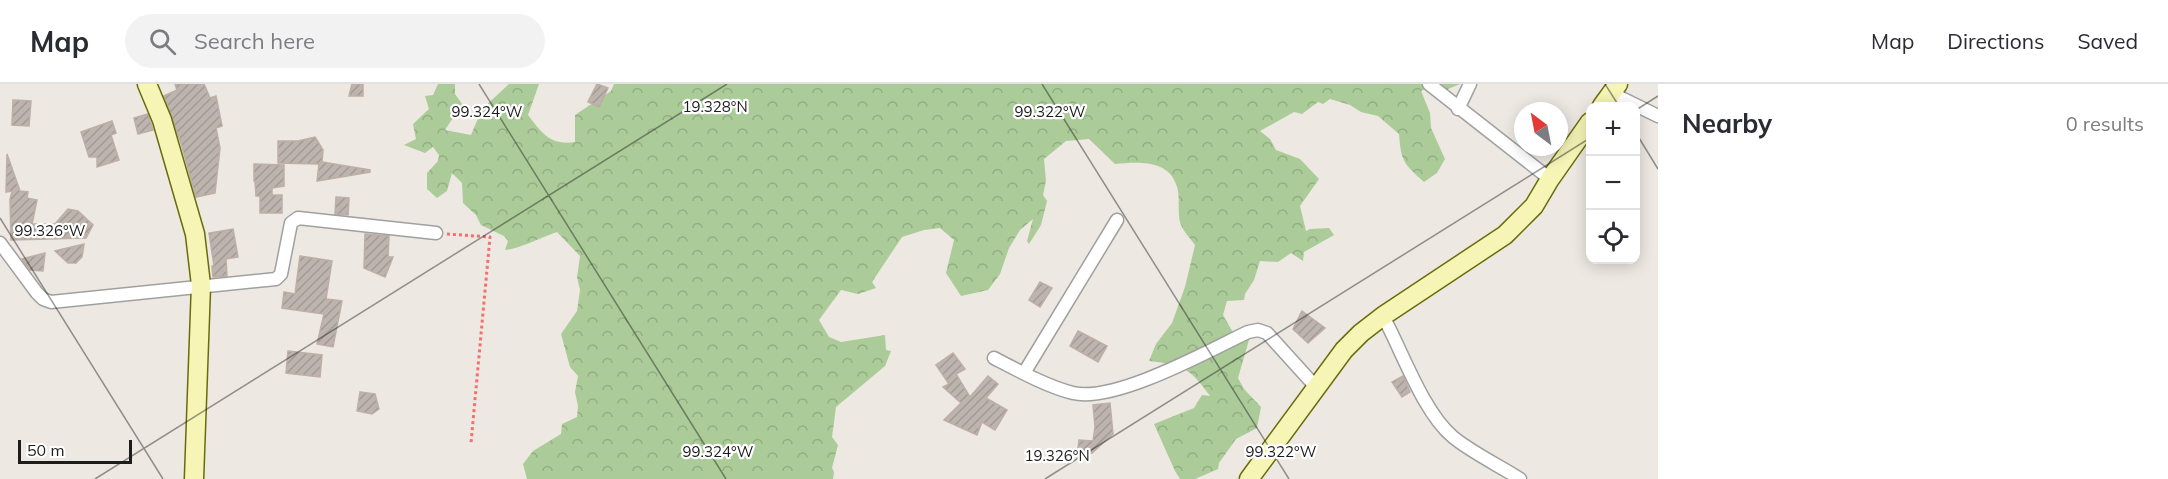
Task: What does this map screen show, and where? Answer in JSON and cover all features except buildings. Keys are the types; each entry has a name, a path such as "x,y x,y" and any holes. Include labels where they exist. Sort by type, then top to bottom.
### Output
{"street":[{"path":"147,84 162,120 195,234 201,285 194,479"},
{"path":"1429,84 1550,179"},
{"path":"1458,108 1470,84"},
{"path":"1610,94 1658,116"},
{"path":"1248,479 1344,350 1383,316 1505,235 1534,206 1586,128"},
{"path":"0,243 37,293 51,303 201,285 276,279 281,274 291,223 298,218 436,233"},
{"path":"1024,373 1117,220"},
{"path":"1383,316 1420,391 1438,421 1453,437 1520,479"},
{"path":"994,358 1074,393 1100,395 1140,382 1248,332 1258,330 1267,333 1316,386"}],"path":[{"path":"436,233 490,237 471,443"}],"green space":[{"path":"438,84 455,84 455,94 465,108 456,113 445,130 471,135 482,109 509,84 539,84 528,115 547,136 566,143 575,142 575,115 611,91 614,84 1460,84 1443,91 1427,88 1421,91 1430,113 1431,128 1445,159 1437,173 1424,182 1405,162 1399,134 1378,116 1361,112 1350,105 1330,99 1323,104 1318,102 1302,114 1294,112 1260,131 1270,139 1276,150 1300,159 1319,179 1300,206 1306,231 1329,228 1334,235 1304,252 1303,261 1291,253 1278,262 1260,261 1244,300 1227,301 1223,315 1235,336 1253,325 1254,333 1249,340 1238,378 1244,389 1261,407 1257,428 1236,439 1219,463 1218,469 1195,479 1180,479 1154,424 1194,408 1202,395 1210,396 1184,369 1149,361 1156,344 1172,323 1185,287 1195,245 1180,222 1176,184 1166,170 1158,166 1141,163 1115,164 1089,139 1066,141 1044,159 1046,181 1043,195 1047,201 1041,225 1029,244 1027,241 1033,219 1020,230 1009,248 1000,274 988,290 961,296 946,273 954,240 940,228 902,237 872,282 876,288 858,294 841,290 819,320 829,337 841,342 885,335 886,350 891,351 885,366 836,407 832,437 838,445 832,468 833,479 527,479 523,464 533,451 561,434 562,424 577,417 578,406 575,392 578,376 570,367 561,334 577,311 580,290 577,277 580,256 557,232 505,250 508,241 504,236 481,225 476,215 463,203 462,183 452,173 447,191 437,198 427,189 427,173 438,161 439,155 433,147 425,153 404,145 416,139 413,124 429,109 425,96 433,95"}]}
